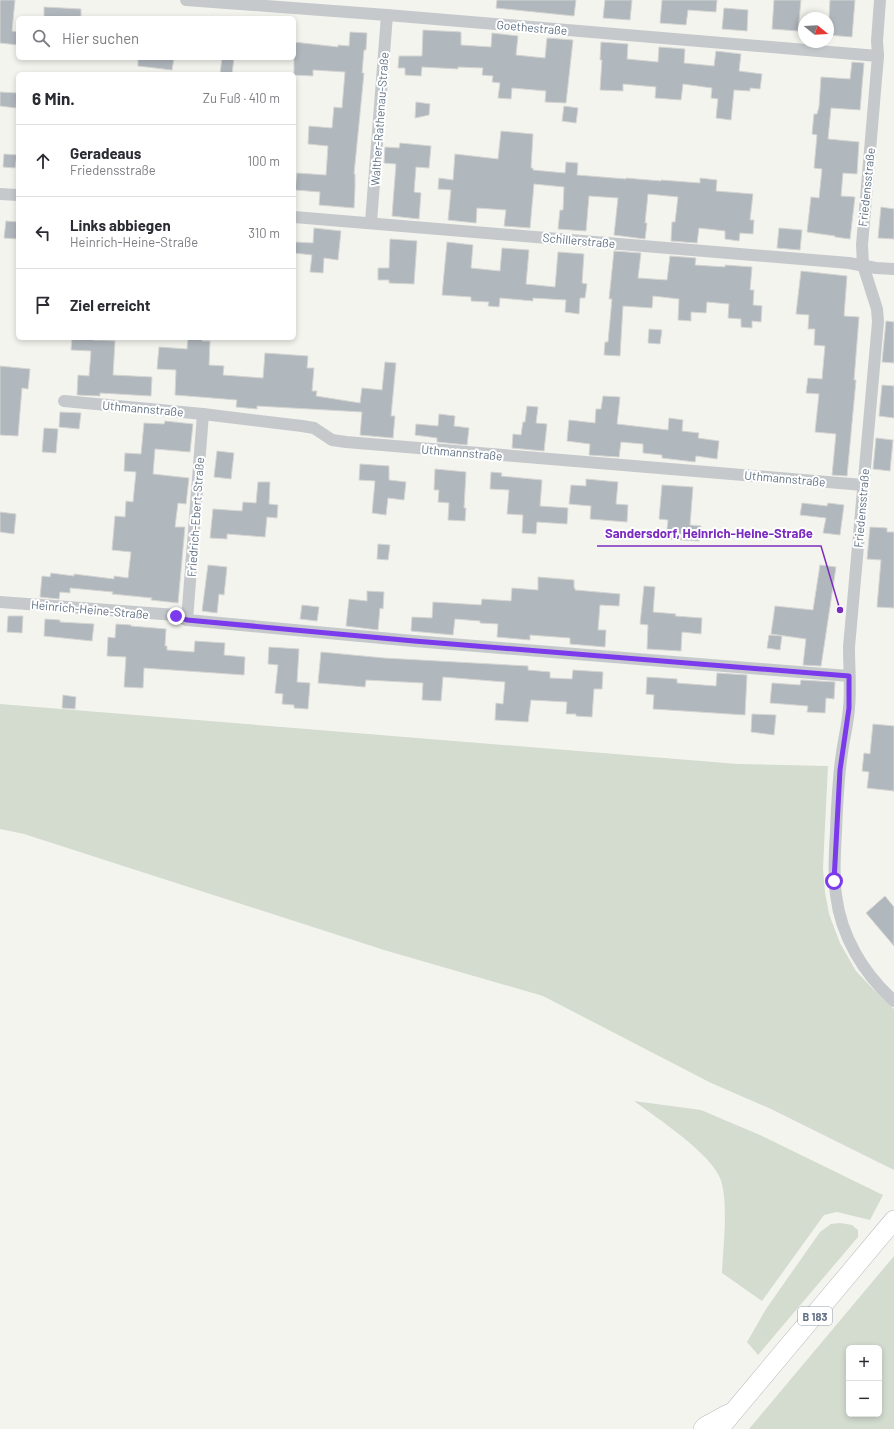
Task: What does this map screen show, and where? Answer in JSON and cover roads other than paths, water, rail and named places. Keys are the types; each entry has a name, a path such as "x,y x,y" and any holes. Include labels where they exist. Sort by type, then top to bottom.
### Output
{"main road":[{"name":"B 183","path":"719,1429 894,1220"},
{"path":"703,1429 735,1410"}],"street":[{"name":"Goethestraße","path":"186,0 387,15 878,56"},
{"name":"Friedensstraße","path":"880,0 877,42 878,56 870,159 862,232 863,265 877,309 878,322 849,647 849,708 840,770 834,865 838,910 845,931 863,966 876,984 894,1001"},
{"name":"Walther-Rathenau-Straße","path":"371,222 387,15"},
{"path":"0,194 16,195"},
{"name":"Schillerstraße","path":"296,216 833,262 894,269"},
{"name":"Uthmannstraße","path":"64,401 203,414 314,428 332,440 346,442 863,485"},
{"name":"Friedrich-Ebert-Straße","path":"187,620 203,414"},
{"name":"Heinrich-Heine-Straße","path":"0,602 176,616 187,620 414,641 849,676"}],"place":[{"name":"Sandersdorf, Heinrich-Heine-Straße","path":"840,610"}]}
